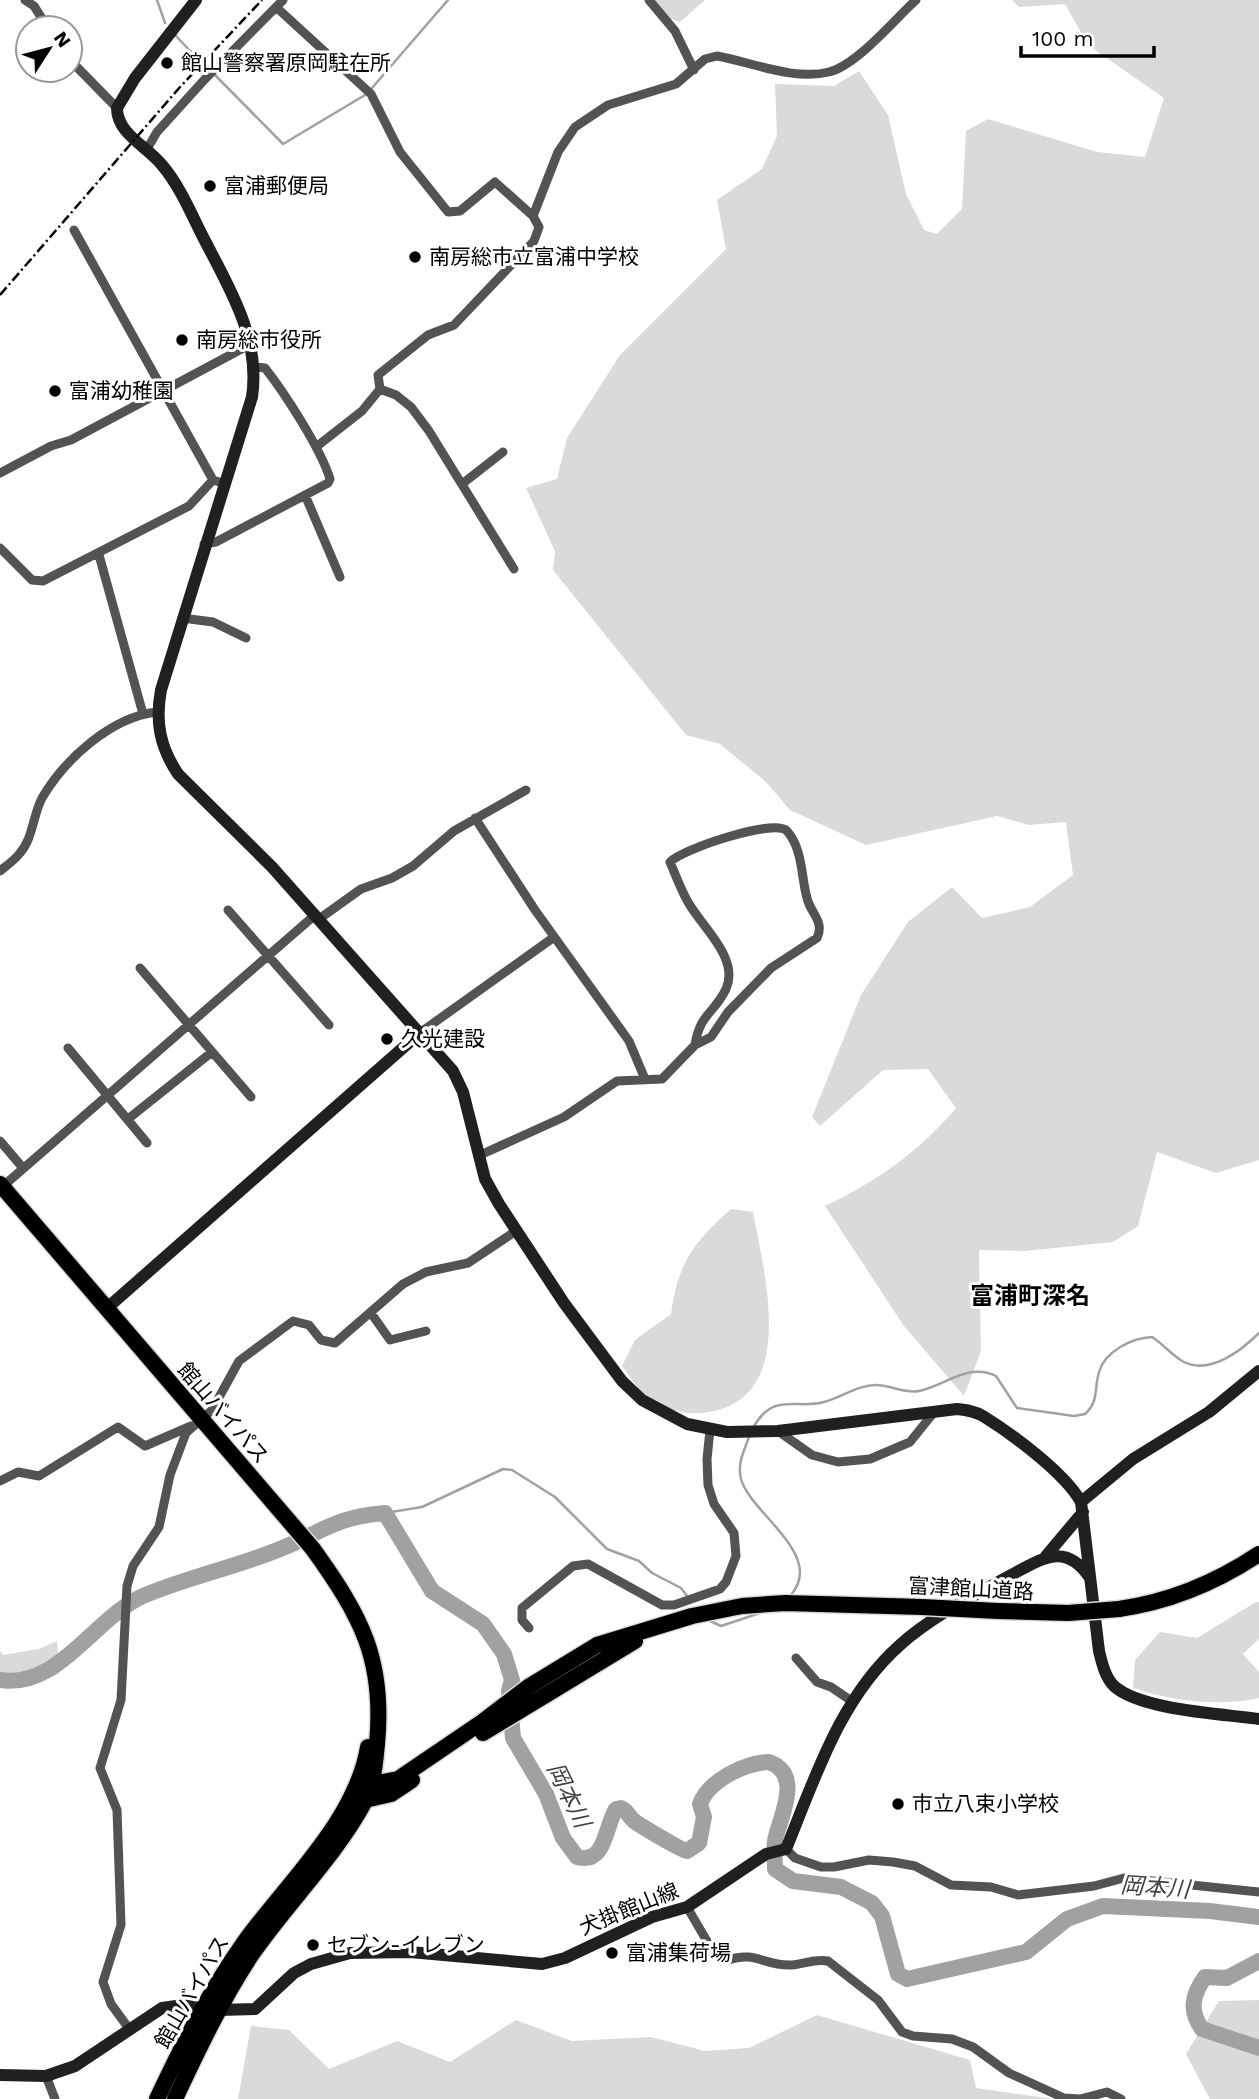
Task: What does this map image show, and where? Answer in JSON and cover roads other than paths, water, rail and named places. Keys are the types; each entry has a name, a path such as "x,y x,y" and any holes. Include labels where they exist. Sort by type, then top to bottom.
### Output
{"highway":[{"name":"館山バイパス","path":"1,1186 106,1309 196,1422 281,1511 313,1549 357,1614 369,1646 377,1689 379,1720 372,1782 360,1793"},
{"name":"富津館山道路","path":"485,1727 532,1693 671,1622 727,1608 757,1604 840,1605 1068,1613 1119,1609 1179,1594 1218,1577 1259,1554"},
{"name":"館山バイパス","path":"157,2099 212,2008 336,1846 360,1793 377,1689"},
{"path":"372,1782 398,1779 485,1727"},
{"path":"360,1793 399,1789 485,1727"},
{"name":"館山バイパス","path":"175,2099 212,2008"}],"street":[{"path":"25,0 39,14"},
{"path":"117,108 135,78 196,0"},
{"path":"649,0 675,31 694,69"},
{"path":"533,216 558,152 575,127 608,105 676,84 705,60 717,56 802,74 829,72 848,63 916,0"},
{"path":"147,149 157,132 280,3 371,94 400,152 448,212 460,212 495,182 533,216 539,227 534,241 454,325 428,335 378,375 380,389 362,411 316,447"},
{"path":"84,74 117,108 121,127 147,149 173,181 239,308 255,367 252,397 226,485 204,544 157,712 164,748 178,774 272,867 453,1071 463,1093 485,1179 564,1303 622,1381 660,1412 710,1430 727,1432 778,1431 957,1409 982,1415 1032,1453 1076,1492 1082,1507 1093,1581 1099,1651 1102,1666 1114,1686 1152,1702 1259,1718"},
{"path":"74,230 213,480 226,485"},
{"path":"0,472 51,446 71,440 249,345"},
{"path":"204,544 216,542 328,483 330,479 316,447 273,379 265,368 255,367"},
{"path":"380,389 396,395 411,407 514,569"},
{"path":"462,484 503,452"},
{"path":"0,548 37,583 99,555 130,535 189,506 213,480"},
{"path":"305,495 340,577"},
{"path":"99,555 143,714"},
{"path":"182,618 213,622 246,638"},
{"path":"0,871 20,853 40,803 65,768 89,745 121,723 143,714 157,712"},
{"path":"1,1186 317,917 361,890 413,866 454,831 526,790"},
{"path":"475,818 535,910 629,1041 645,1079"},
{"path":"478,1156 564,1117 617,1081 662,1079 695,1045 711,1037 728,1012 771,968 809,945 820,931 820,924 807,901 800,859 787,831 778,826 745,832 703,846 670,862 688,903 718,945 727,975 726,988 698,1025 695,1045"},
{"path":"228,910 329,1025"},
{"path":"106,1309 421,1032 550,940"},
{"path":"140,968 251,1097"},
{"path":"68,1048 147,1143"},
{"path":"128,1119 212,1052"},
{"path":"0,1141 23,1168"},
{"path":"0,1481 18,1472 39,1476 118,1427 145,1446 196,1422 212,1410 231,1371 239,1361 293,1321 309,1325 321,1340 335,1343 416,1276 468,1263 516,1231"},
{"path":"371,1313 390,1340 426,1331"},
{"path":"1259,1371 1209,1412 1133,1459 1082,1507 1046,1556 946,1613 906,1640 884,1661 853,1702 825,1755 784,1849 795,1858 821,1867 869,1860 893,1861 915,1866 951,1885 991,1888 1018,1895 1094,1886 1124,1878 1259,1892"},
{"path":"778,1431 813,1455 838,1462 870,1458 910,1442 935,1411"},
{"path":"130,2030 111,2004 103,1982 121,1925 117,1810 100,1768 121,1700 127,1586 133,1566 159,1527 170,1475 196,1422"},
{"path":"529,1628 522,1620 522,1608 573,1566 588,1564 662,1605 674,1605 720,1589 726,1582 736,1556 734,1533 714,1504 708,1485 706,1458 710,1430"},
{"path":"1046,1556 1058,1556 1076,1562 1093,1581"},
{"path":"796,1658 817,1682 831,1687 853,1702"},
{"name":"犬掛館山線","path":"0,2075 46,2076 75,2066 162,2008 183,2005 255,2009 294,1973 350,1953 410,1952 542,1964 565,1958 652,1917 687,1907 766,1854 784,1849"},
{"path":"687,1907 711,1948 728,1960 743,1955 789,1965 819,1959 828,1961 878,2000 902,2032 913,2036 952,2039 974,2047 1009,2073 1064,2098 1080,2099 1107,2092 1121,2099"},
{"path":"46,2076 55,2099"}],"waterway":[{"path":"157,0 165,23"},
{"path":"372,88 448,0"},
{"path":"175,35 194,55"},
{"path":"215,75 283,144 365,95"},
{"path":"753,1428 769,1409 777,1406 824,1402 869,1386 881,1385 919,1391 957,1376 976,1372 996,1376 1017,1408 1074,1416 1085,1414 1094,1400 1102,1365 1113,1352 1128,1343 1152,1337 1182,1361 1203,1365 1234,1354 1259,1333"},
{"path":"749,1437 740,1463 741,1479 747,1492 793,1550 799,1566 799,1581 790,1596"},
{"path":"385,1513 422,1507 503,1469 512,1470 555,1497 607,1549 639,1561 652,1573 681,1588 687,1596"},
{"name":"岡本川","path":"0,1680 21,1680 40,1674 75,1650 125,1606 143,1596 291,1545 339,1522 385,1513 432,1591 483,1624 504,1654 512,1680 509,1691 513,1738 546,1794 563,1838 577,1857 587,1858 599,1850 612,1816 616,1809 621,1808 636,1822 687,1851 699,1843 704,1817 700,1804 711,1787 739,1769 769,1762 785,1775 787,1785 785,1806 775,1840 775,1869 793,1881 841,1887 872,1903 882,1916 898,1974 907,1979 1026,1952 1067,1919 1103,1906 1210,1911 1259,1917"},
{"path":"708,1620 721,1626 760,1613"},
{"name":"岡本川","path":"1259,1961 1227,1978 1205,1977 1197,1990 1194,2003 1195,2016 1202,2029 1259,2048"}],"railway":[{"path":"0,295 180,87 262,0"}],"place":[{"name":"館山警察署原岡駐在所","path":"167,63"},
{"name":"富浦郵便局","path":"210,186"},
{"name":"南房総市立富浦中学校","path":"415,257"},
{"name":"南房総市役所","path":"182,340"},
{"name":"富浦幼稚園","path":"55,391"},
{"name":"久光建設","path":"387,1039"},
{"name":"市立八束小学校","path":"898,1804"},
{"name":"セブン-イレブン","path":"313,1945"},
{"name":"富浦集荷場","path":"612,1953"}],"district":[{"name":"富浦町深名","path":"1030,1296"}]}
